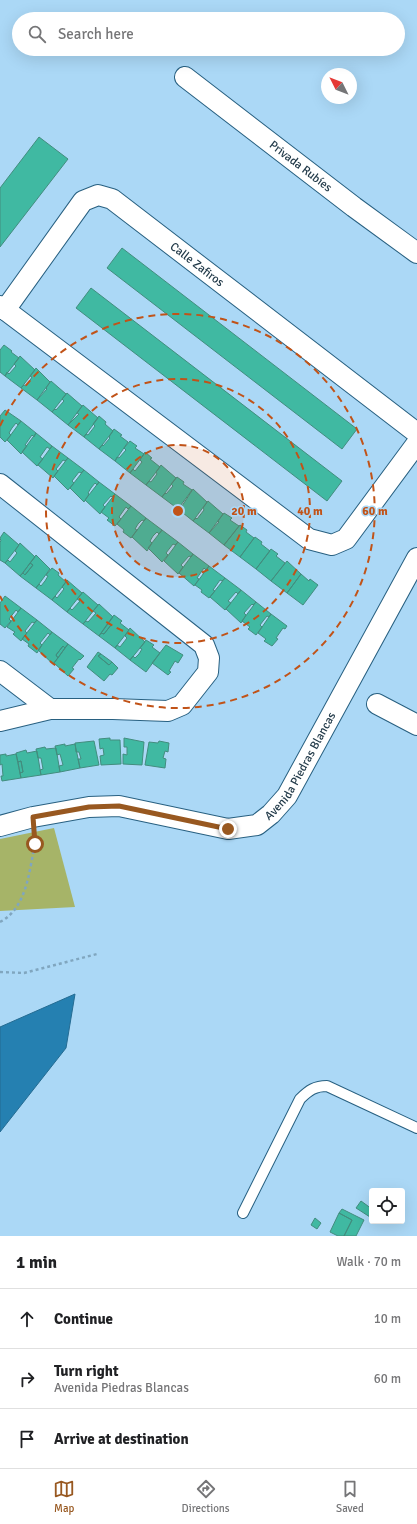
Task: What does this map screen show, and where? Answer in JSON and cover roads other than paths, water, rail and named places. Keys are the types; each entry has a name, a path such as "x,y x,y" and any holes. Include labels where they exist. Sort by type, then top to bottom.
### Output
{"street":[{"name":"Privada Rubíes","path":"185,76 354,207 417,253"},
{"name":"Calle Zafiros","path":"2,308 83,201 98,195 112,199 417,433"},
{"path":"2,308 309,539 332,545 346,539 417,443"},
{"path":"0,484 204,645 209,658 208,672 189,697 182,705 168,711 50,709 0,721"},
{"name":"Avenida Piedras Blancas","path":"0,826 33,817 89,807 119,806 228,829 257,825 271,814 287,796 417,558"},
{"path":"0,671 50,709"},
{"path":"377,704 417,725"}],"lane":[{"path":"243,1213 300,1099 309,1090 318,1086 327,1086 417,1128"}],"water":[{"path":"75,994 66,1048 0,1132 0,1027"}]}
